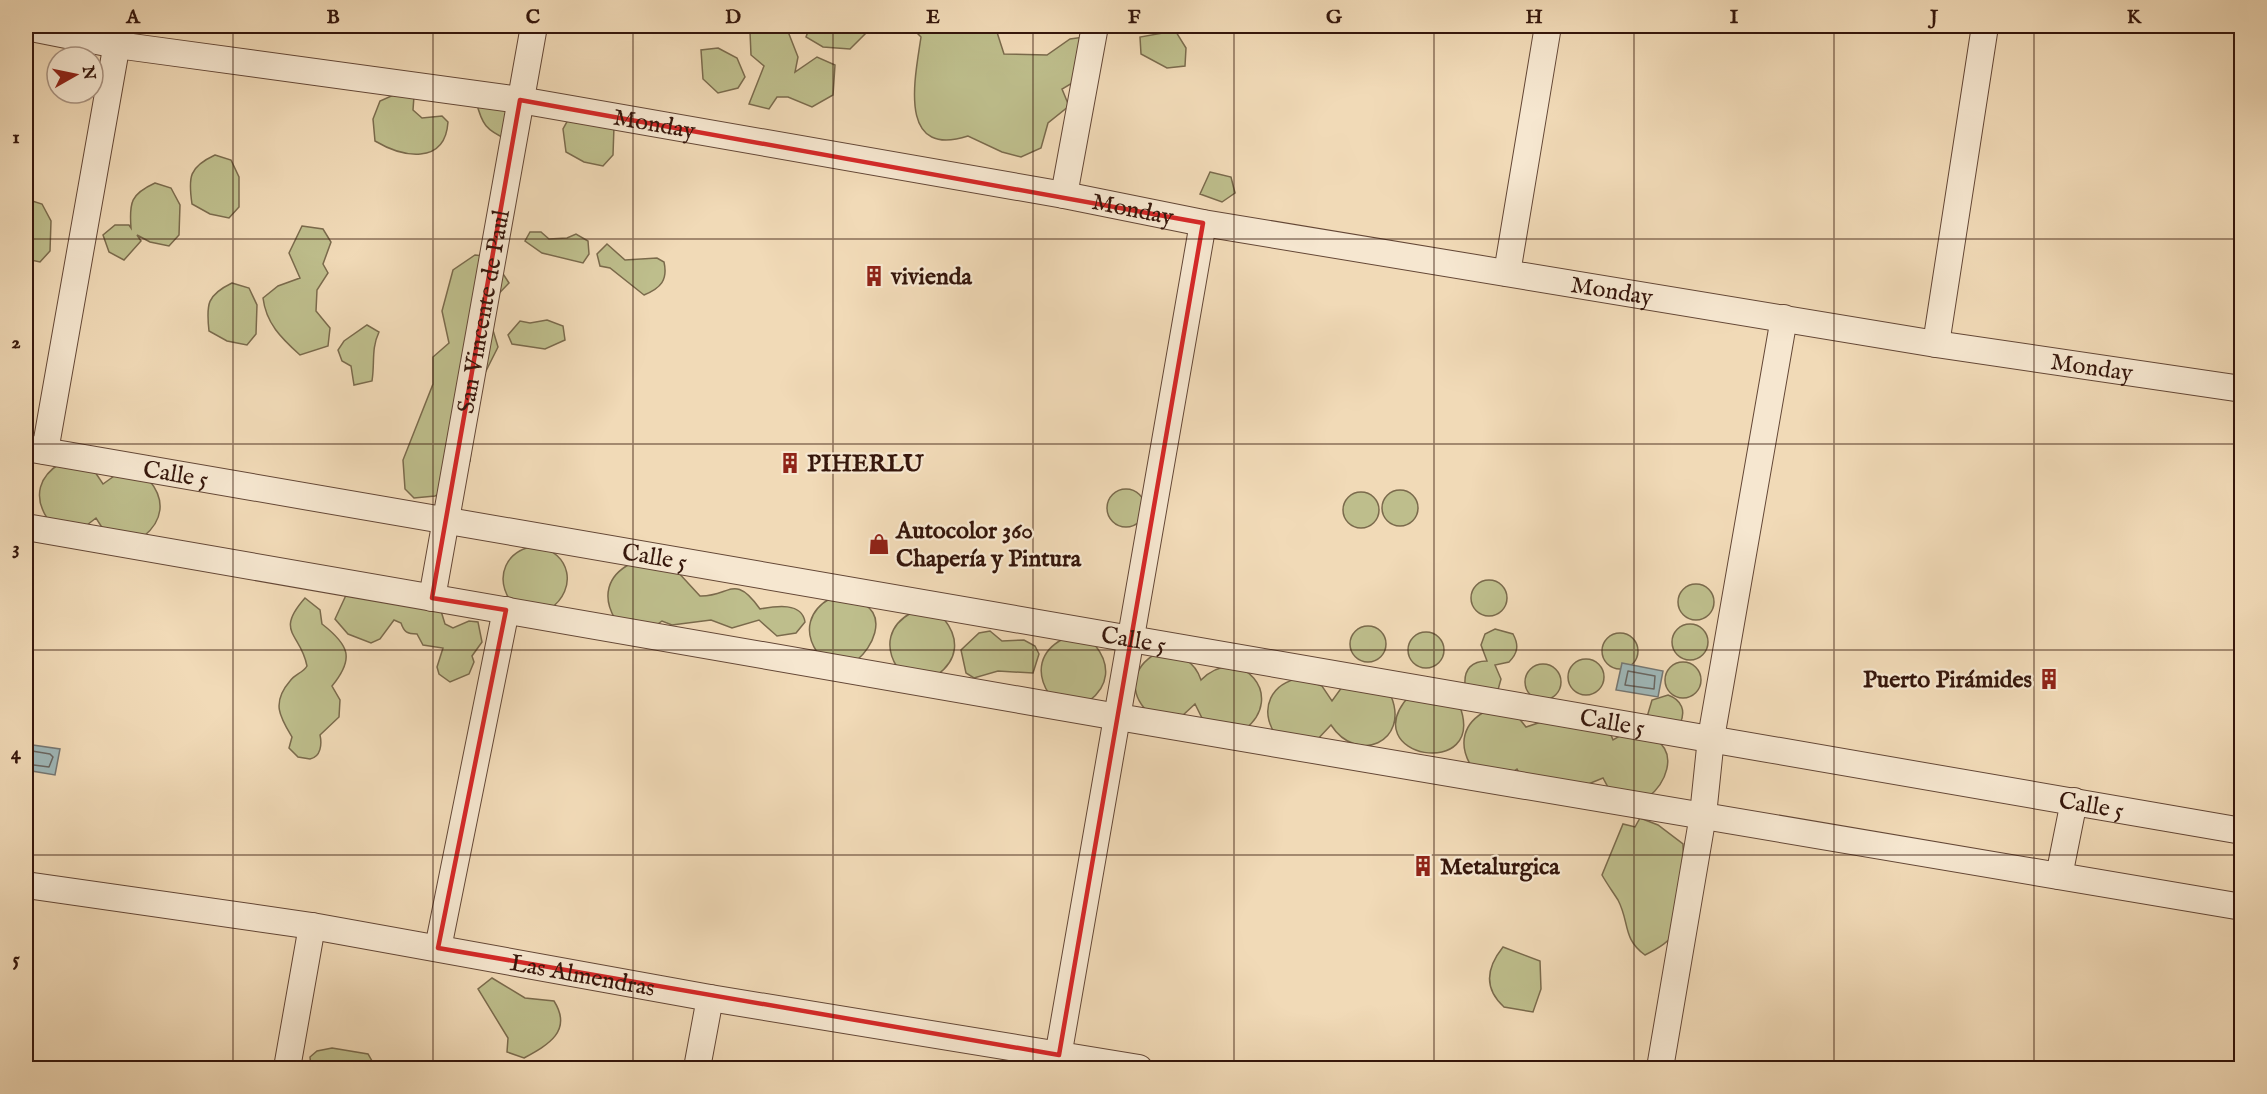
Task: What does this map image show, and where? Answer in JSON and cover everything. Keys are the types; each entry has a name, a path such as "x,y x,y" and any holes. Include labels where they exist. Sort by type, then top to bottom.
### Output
{"street":[{"name":"San Vincente de Paul","path":"432,597 534,26"},
{"path":"1064,195 1095,26"},
{"path":"1507,273 1548,26"},
{"path":"1936,344 1985,26"},
{"name":"Monday","path":"26,27 119,35 520,100 1064,195 1203,223 1936,344 2241,389"},
{"path":"35,450 119,35"},
{"path":"1058,1062 1203,223"},
{"path":"1660,1068 1703,815 1711,738 1784,318"},
{"name":"Calle 5","path":"35,450 2241,831"},
{"path":"26,527 1118,717 2241,907"},
{"path":"438,948 507,610"},
{"path":"2059,876 2074,801"},
{"name":"Las Almendras","path":"26,885 312,926 1058,1062 1139,1068"},
{"path":"287,1068 312,926"},
{"path":"697,1068 710,998"}],"highlighted area":[{"path":"520,100 1203,223 1059,1055 438,948 506,610 432,598"}],"green space":[{"path":"753,26 793,26 789,34 798,57 795,72 817,57 835,65 833,95 812,107 788,97 777,97 769,109 749,104 764,66 751,55 750,32"},
{"path":"810,26 866,26 868,31 850,49 823,47 806,37"},
{"path":"910,26 995,26 1004,54 1047,55 1070,39 1084,37 1084,76 1062,89 1069,106 1048,123 1041,148 1021,157 1002,152 968,136 945,140 930,136 920,126 916,110 916,73 921,37"},
{"path":"1158,26 1183,26 1176,32 1186,48 1185,66 1167,68 1141,54 1140,37 1163,33"},
{"path":"718,48 737,58 745,77 738,88 718,93 703,79 701,50"},
{"path":"398,93 414,96 413,110 422,118 442,116 448,122 445,136 439,146 431,152 409,154 375,141 373,119 380,101"},
{"path":"520,97 508,140 486,126 480,116 476,101"},
{"path":"573,111 614,126 613,155 603,166 584,162 566,152 563,129"},
{"path":"215,155 231,160 239,177 239,207 229,218 210,214 192,204 190,187 192,174 206,159"},
{"path":"1210,172 1231,177 1235,193 1222,202 1200,194"},
{"path":"155,183 171,188 180,205 179,235 169,246 150,242 137,235 141,241 124,260 109,252 103,235 115,225 129,225 131,228 133,200 141,191"},
{"path":"26,199 42,204 51,221 50,251 40,262 26,259"},
{"path":"302,226 323,229 331,242 323,264 328,273 317,290 316,311 330,328 328,346 300,355 271,323 263,298 278,286 300,278 289,253"},
{"path":"530,232 541,232 549,239 567,238 576,234 588,241 589,254 583,263 542,253 525,241"},
{"path":"607,244 625,260 657,258 664,262 665,274 662,283 644,295 610,268 600,266 597,254"},
{"path":"475,255 492,257 509,283 486,307 498,347 475,393 470,461 459,463 449,490 435,496 414,498 405,489 403,460 433,384 433,357 449,343 442,311 453,270"},
{"path":"232,283 249,288 257,305 256,334 247,345 227,341 209,331 210,301 217,292"},
{"path":"547,320 563,326 565,340 545,349 512,344 508,335 520,321 530,323"},
{"path":"367,325 379,332 374,350 372,381 354,385 351,366 342,361 338,350 344,341"},
{"path":"61,463 93,469 103,484 117,474 149,480 160,503 155,524 143,537 103,529 96,518 87,525 47,518 40,502 40,487 48,474"},
{"path":"1126,489 1139,495 1145,508 1139,521 1126,527 1113,521 1107,508 1113,495"},
{"path":"1400,490 1413,495 1418,508 1413,521 1400,526 1387,521 1382,508 1387,495"},
{"path":"1361,492 1374,497 1379,510 1374,523 1361,528 1348,523 1343,510 1348,497"},
{"path":"536,546 557,556 567,572 565,592 550,609 511,602 504,583 506,566 510,559 526,548"},
{"path":"630,564 663,571 676,570 700,596 738,589 751,598 760,609 794,608 803,616 805,622 796,633 777,636 759,620 732,628 711,620 672,625 662,621 655,626 615,619 609,603 609,588 616,575"},
{"path":"1489,580 1502,585 1507,598 1502,611 1489,616 1476,611 1471,598 1476,585"},
{"path":"1696,584 1709,589 1714,602 1709,615 1696,620 1683,615 1678,602 1683,589"},
{"path":"347,593 441,611 445,624 453,628 469,621 478,622 482,642 472,656 474,662 469,674 450,682 439,674 437,667 443,648 423,645 417,634 406,632 401,623 394,620 380,639 371,643 348,634 335,619"},
{"path":"305,598 320,610 322,624 338,639 346,652 344,667 332,686 340,700 339,717 320,735 319,753 310,759 298,757 289,748 292,737 279,710 284,689 307,666 290,626 291,619"},
{"path":"831,598 864,604 875,617 875,633 872,641 857,660 817,652 813,644 809,629 810,622 818,609"},
{"path":"911,613 944,619 953,634 953,656 937,675 897,667 893,659 890,644 893,630"},
{"path":"1690,624 1703,629 1708,642 1703,655 1690,660 1677,655 1672,642 1677,629"},
{"path":"1368,626 1381,631 1386,644 1381,657 1368,662 1355,657 1350,644 1355,631"},
{"path":"1495,629 1513,634 1517,645 1516,652 1509,662 1495,665 1501,679 1498,690 1465,684 1466,674 1470,667 1477,662 1487,661 1481,645 1485,634"},
{"path":"990,631 1002,641 1024,640 1035,646 1039,654 1033,673 998,671 974,678 966,673 961,650 979,633"},
{"path":"1426,632 1439,637 1444,650 1439,663 1426,668 1413,663 1408,650 1413,637"},
{"path":"1620,633 1633,638 1638,651 1633,664 1620,669 1607,664 1602,651 1607,638"},
{"path":"1063,639 1095,645 1104,660 1106,675 1104,682 1101,689 1089,701 1049,694 1045,686 1042,678 1042,663 1049,650"},
{"path":"1157,653 1178,657 1189,662 1198,672 1201,680 1216,670 1230,667 1243,670 1254,678 1260,689 1261,703 1256,717 1244,730 1204,722 1195,704 1182,716 1151,715 1138,699 1135,682 1141,666"},
{"path":"1586,659 1599,664 1604,677 1599,690 1586,695 1573,690 1568,677 1573,664"},
{"path":"1683,662 1696,667 1701,680 1696,693 1683,698 1670,693 1665,680 1670,667"},
{"path":"1543,664 1556,669 1561,682 1556,695 1543,700 1530,695 1525,682 1530,669"},
{"path":"1301,678 1322,686 1332,701 1342,687 1391,696 1395,712 1393,726 1387,736 1378,743 1366,746 1354,744 1342,737 1331,725 1315,742 1275,734 1268,715 1271,698 1282,685"},
{"path":"1410,695 1459,704 1463,729 1456,744 1442,752 1424,752 1408,746 1398,734 1397,717"},
{"path":"1668,695 1682,706 1683,715 1680,724 1647,717 1652,700"},
{"path":"1486,711 1518,717 1526,727 1547,720 1611,735 1613,740 1623,734 1653,739 1663,746 1668,761 1667,769 1660,785 1649,796 1609,789 1603,778 1586,785 1521,776 1517,769 1511,773 1471,766 1465,750 1465,735 1472,722"},
{"path":"1640,818 1658,825 1683,844 1683,898 1677,928 1668,941 1645,955 1633,942 1622,908 1602,875 1623,824 1635,827"},
{"path":"1503,947 1540,961 1541,989 1533,1012 1504,1007 1493,992 1490,985 1491,970 1493,962"},
{"path":"492,978 525,998 554,1001 559,1012 561,1021 555,1036 524,1058 507,1052 508,1038 478,989"},
{"path":"332,1048 368,1054 376,1068 311,1068 310,1057 317,1051"}],"water":[{"path":"1622,663 1663,671 1658,697 1616,690"},
{"path":"26,744 60,749 55,775 26,770"}],"place":[{"name":"vivienda","path":"874,276"},
{"name":"PIHERLU","path":"790,463"},
{"name":"Autocolor 360 Chapería y Pintura","path":"879,544"},
{"name":"Puerto Pirámides","path":"2049,679"},
{"name":"Metalurgica","path":"1423,866"}]}
